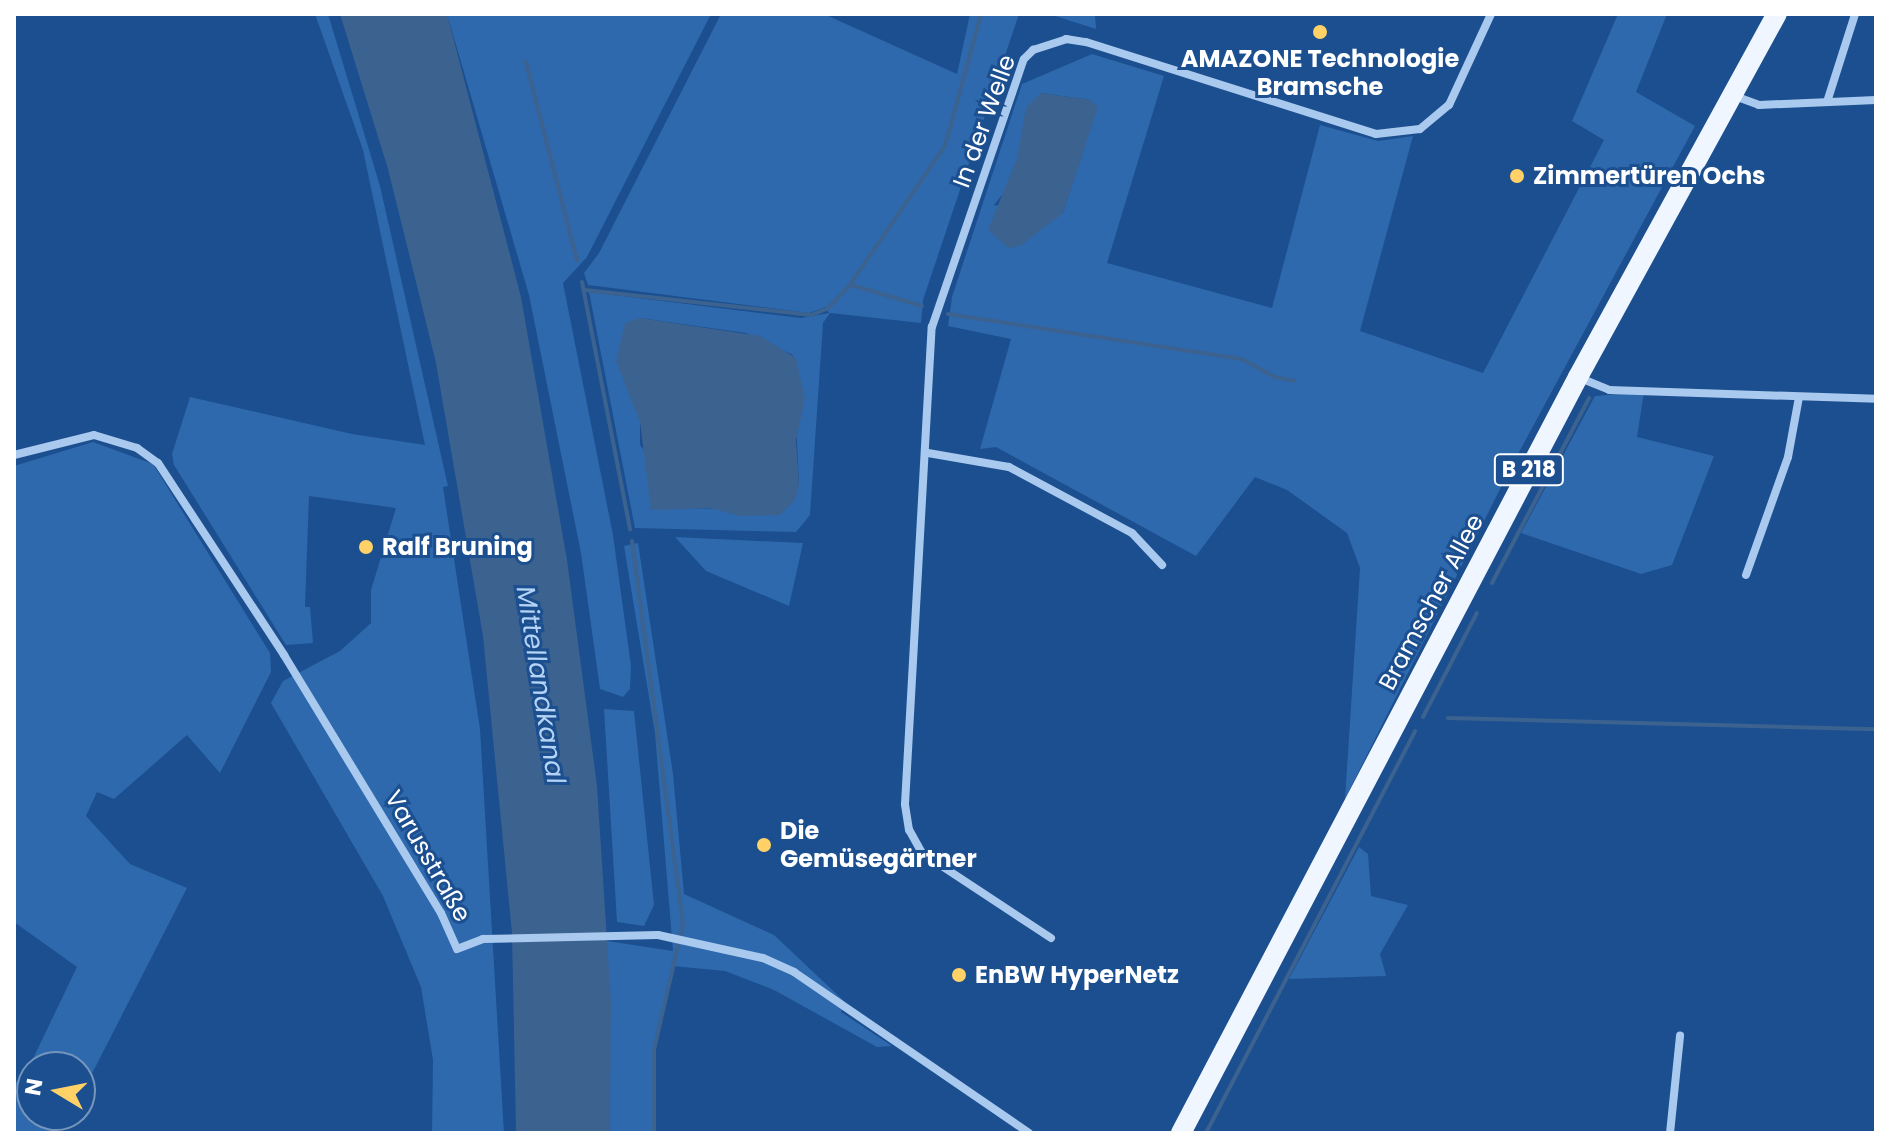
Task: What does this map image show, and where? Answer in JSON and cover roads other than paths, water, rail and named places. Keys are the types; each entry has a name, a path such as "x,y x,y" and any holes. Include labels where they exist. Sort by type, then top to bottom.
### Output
{"main road":[{"name":"Bramscher Allee","path":"1181,1133 1578,377 1777,14"}],"street":[{"name":"In der Welle","path":"1051,938 922,853 909,830 905,804 928,453 932,327 1024,59 1033,50 1066,39 1086,42 1376,134 1420,129 1449,105 1491,14"},
{"path":"1827,102 1855,14"},
{"path":"1731,94 1759,105 1876,100"},
{"path":"1578,377 1609,390 1876,399"},
{"path":"1746,575 1788,457 1799,397"},
{"name":"Varusstraße","path":"14,455 94,435 137,448 158,463 292,668 441,913 457,949 483,939 627,935 690,938 794,972 1029,1133"},
{"path":"928,453 1009,467 1132,533 1162,565"},
{"path":"1670,1133 1680,1036"}],"water":[{"name":"Mittellandkanal","path":"340,14 447,14 521,297 567,560 597,786 611,1002 610,1133 516,1133 512,933 483,636 436,363 388,169"},
{"path":"1041,93 1090,100 1098,107 1063,213 1020,246 1008,248 988,230 1017,158 1026,108"},
{"path":"640,318 760,336 796,358 805,399 796,440 799,485 795,500 780,515 741,516 709,508 651,510 640,422 616,361 625,323"}],"waterway":[{"path":"585,290 811,315 827,309 849,286 945,146 981,14"},
{"path":"526,62 577,261"},
{"path":"582,282 630,529"},
{"path":"851,285 922,306"},
{"path":"948,314 1242,359 1274,377 1294,381"},
{"path":"1492,583 1589,398"},
{"path":"632,541 683,924 654,1050 654,1133"},
{"path":"1423,717 1477,613"},
{"path":"1448,718 1876,729"},
{"path":"1206,1133 1415,731"}],"place":[{"name":"AMAZONE Technologie Bramsche","path":"1320,32"},
{"name":"Zimmertüren Ochs","path":"1517,176"},
{"name":"Ralf Bruning","path":"366,547"},
{"name":"Die Gemüsegärtner","path":"764,845"},
{"name":"EnBW HyperNetz","path":"959,975"}]}
